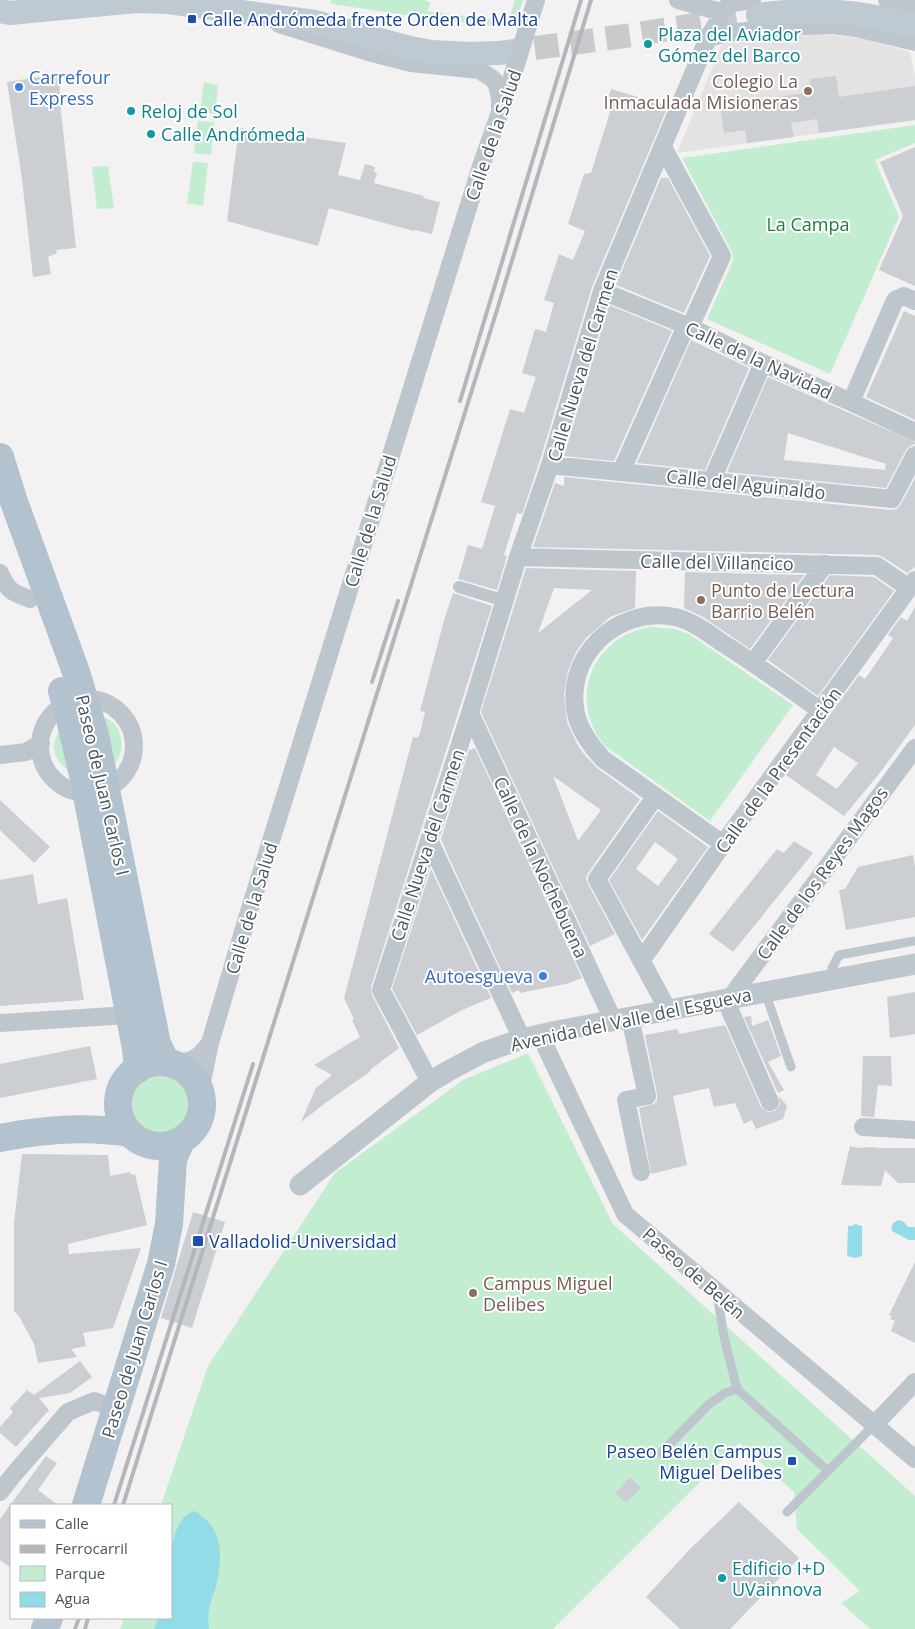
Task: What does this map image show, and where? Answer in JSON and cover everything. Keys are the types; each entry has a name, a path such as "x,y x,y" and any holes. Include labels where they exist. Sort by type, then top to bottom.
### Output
{"main road":[{"path":"3,14 136,1 240,7 315,22 410,48 432,52 499,53"},
{"path":"755,7 834,11 886,19 915,26"},
{"name":"Paseo de Juan Carlos I","path":"0,457 75,701"},
{"name":"Paseo de Juan Carlos I","path":"0,516 55,666 95,735 96,791 138,1069"},
{"name":"Paseo de Juan Carlos I","path":"96,791 157,1044 169,1063"},
{"path":"0,1138 23,1133 87,1128 168,1145 188,1136 198,1123 202,1107 200,1091 192,1076 186,1070 169,1063 151,1063 138,1069 125,1082 118,1099 106,1113 87,1128"},
{"path":"118,1099 122,1121 139,1139"},
{"name":"Paseo de Juan Carlos I","path":"139,1139 155,1151 166,1174 170,1191"},
{"name":"Paseo de Juan Carlos I","path":"86,1504 161,1264 169,1224 173,1159 181,1140"}],"street":[{"name":"Calle de la Salud","path":"200,1091 210,1043 337,626 482,163 509,87 536,0"},
{"path":"678,0 755,7"},
{"path":"887,0 915,9"},
{"name":"Calle Nueva del Carmen","path":"430,1082 380,990 470,713 518,557 550,465 602,291 708,38 728,5"},
{"path":"240,7 295,30 391,58 428,66 479,70 493,79 497,85 500,98 500,113"},
{"path":"708,38 729,33 779,27 832,25 864,30 915,42"},
{"path":"621,472 722,256 663,147"},
{"name":"Calle de la Navidad","path":"602,291 688,326 763,364 915,432"},
{"path":"851,402 895,300 904,296 915,301"},
{"path":"712,480 763,364"},
{"name":"Calle del Aguinaldo","path":"550,465 892,499 915,456"},
{"name":"Calle del Villancico","path":"518,557 877,566 912,584"},
{"path":"753,663 825,564"},
{"path":"0,573 7,588 15,594 30,599"},
{"name":"Calle de la Presentación","path":"641,961 723,844 912,584"},
{"path":"459,587 505,601"},
{"path":"723,844 603,759 592,747 577,717 575,698 577,680 590,650 617,625 636,618 657,615 675,617 689,621 821,711"},
{"path":"26,752 43,762 54,779 63,786 72,790 96,791 123,777 131,764 135,744 130,726 123,714 111,705 99,700 75,701 48,719 42,732 43,762"},
{"name":"Calle de la Nochebuena","path":"470,713 621,1019 647,1096 626,1100 641,1172"},
{"path":"0,755 26,752 41,743"},
{"name":"Calle de los Reyes Magos","path":"728,999 915,748"},
{"path":"655,797 597,879 668,1010"},
{"name":"Paseo de Belén","path":"429,840 625,1214 915,1459"},
{"name":"Avenida del Valle del Esgueva","path":"300,1185 430,1082 484,1052 531,1037 915,964"},
{"path":"728,999 770,1102"},
{"path":"0,1023 129,1015"},
{"name":"Calle de la Salud","path":"169,1063 193,1061 202,1054 210,1043"},
{"path":"864,1127 915,1130"},
{"path":"874,1425 915,1382"},
{"path":"0,1492 68,1412 94,1402 117,1409"}],"lane":[{"path":"834,979 832,968 839,955 915,942"},
{"path":"765,992 790,1067"},
{"path":"717,1293 724,1337 737,1390 828,1471"},
{"path":"661,1453 710,1404 725,1392 737,1390"},
{"path":"787,1512 874,1425"}],"shaded area":[{"name":"Colegio La Inmaculada Misioneras","path":"822,34 865,39 910,52 915,75 915,120 677,153 722,44"}],"green space":[{"path":"331,0 424,0 431,3 427,11 508,22 515,0 523,0 514,28 426,18 331,4"},
{"path":"204,82 218,85 215,114 200,112"},
{"path":"198,121 214,122 211,155 194,153"},
{"name":"La Campa","path":"915,125 915,143 875,160 899,217 830,374 707,319 732,263 733,254 682,158"},
{"path":"193,162 208,163 203,206 187,203"},
{"path":"108,166 114,208 97,209 92,167"},
{"path":"651,627 675,629 689,634 793,705 710,821 605,746 593,728 588,709 587,690 592,672 601,656 614,642 631,633"},
{"path":"99,715 114,724 121,737 120,754 111,768"},
{"path":"64,724 77,776 63,766 55,754 55,740"},
{"name":"Campus Miguel Delibes","path":"528,1053 613,1224 915,1496 915,1629 870,1629 841,1603 860,1591 797,1529 794,1492 739,1443 553,1629 120,1629 124,1619 172,1619 172,1504 161,1504 208,1366 335,1173 463,1080"},
{"path":"156,1075 168,1075 184,1083 190,1093 192,1105 190,1117 184,1127 168,1135 156,1135 140,1127 132,1111 132,1099 140,1083"}],"water":[{"path":"899,1220 908,1227 915,1227 915,1240 909,1240 892,1231 893,1224"},
{"path":"855,1224 862,1226 862,1256 855,1258 847,1256 848,1226"},
{"path":"194,1511 204,1518 211,1525 219,1544 220,1565 216,1587 209,1608 209,1629 154,1629 158,1619 172,1619 172,1547 177,1529 184,1518"}],"building":[{"path":"59,74 61,111 76,248 56,250 57,253 48,257 51,274 33,277 22,179 7,82"},
{"path":"836,76 839,97 915,86 915,120 819,133 817,119 791,123 794,137 747,143 745,130 724,133 720,106 812,92 810,79"},
{"path":"611,89 668,106 592,287 541,457 522,514 517,513 504,555 507,556 497,590 458,579 468,545 482,549 495,506 481,502 510,409 524,413 536,377 522,373 535,329 546,332 554,303 544,300 559,254 573,260 585,231 568,224 584,174 591,173 611,109 605,107"},
{"path":"239,128 346,143 338,175 360,180 365,164 375,167 374,172 377,173 374,183 440,202 432,234 329,208 318,246 227,221"},
{"path":"915,147 915,286 879,270 903,216 880,162"},
{"path":"661,178 668,178 710,256 684,313 616,285"},
{"path":"609,305 672,331 614,461 564,456"},
{"path":"904,311 915,316 915,420 866,397"},
{"path":"691,340 749,368 705,470 637,463"},
{"path":"768,377 915,442 906,450 886,488 727,472","holes":["788,433 886,464 885,470 784,460"]},
{"path":"564,477 891,510 897,509 901,504 915,478 915,567 907,573 877,555 533,547 555,483 564,486"},
{"path":"526,568 636,571 635,608 610,617 586,638 576,652 568,671 564,694 567,722 583,753 597,768 640,799 586,878 615,934 590,946 481,712","holes":["554,588 592,590 538,633","553,776 601,810 578,841"]},
{"path":"685,572 804,575 750,649 703,617 684,608"},
{"path":"830,575 874,577 894,591 818,696 768,660"},
{"path":"453,593 492,606 371,987 372,995 399,1048 301,1122 316,1088 332,1075 314,1065 360,1037 344,998 413,737 417,738 420,734 425,712 420,711"},
{"path":"915,607 915,725 879,774 844,816 786,775 859,675 865,679 893,638 888,635 901,617 907,621","holes":["834,747 858,763 837,789 816,775"]},
{"path":"475,748 582,978 566,984 520,993 519,990 512,993 449,858 441,839 469,750"},
{"path":"0,800 50,847 34,863 0,830"},
{"path":"658,811 708,847 642,940 609,880","holes":["655,842 678,859 658,886 636,869"]},
{"path":"794,841 813,853 733,952 709,934 777,849 784,853"},
{"path":"913,855 915,867 915,917 846,930 839,890 845,889 858,867"},
{"path":"431,869 491,998 462,1010 417,1035 392,989"},
{"path":"33,874 38,904 67,898 84,1000 0,1006 0,880"},
{"path":"915,992 915,1034 890,1038 887,997"},
{"path":"751,1016 752,1026 768,1020 781,1056 768,1062 784,1090 778,1093 744,1017"},
{"path":"725,1025 761,1107 768,1112 775,1111 780,1104 779,1096 787,1106 783,1119 756,1129 752,1120 744,1124 735,1103 714,1107 709,1088 673,1096 687,1165 651,1174 639,1108 654,1104 657,1100 657,1094 645,1035 677,1029 679,1034"},
{"path":"90,1046 97,1079 0,1098 0,1064"},
{"path":"863,1056 891,1056 892,1086 878,1085 874,1117 861,1116"},
{"path":"850,1146 858,1148 915,1148 915,1183 898,1183 885,1170 881,1186 841,1185"},
{"path":"22,1154 108,1155 110,1176 130,1172 131,1175 135,1174 147,1225 68,1244 69,1254 141,1248 113,1328 83,1333 86,1346 71,1349 77,1357 38,1363 34,1344 19,1316 14,1311 14,1223"},
{"path":"193,1212 225,1222 192,1328 161,1318"},
{"path":"915,1262 915,1343 891,1331 895,1321 890,1319 892,1316 889,1315"},
{"path":"80,1361 92,1377 70,1393 39,1398 49,1410 16,1447 0,1433 0,1427 13,1412 10,1408 27,1390 34,1395"},
{"path":"46,1456 57,1463 38,1490 57,1504 11,1504"},
{"path":"630,1477 641,1488 626,1503 615,1493"},
{"name":"Edificio I+D UVainnova","path":"739,1502 799,1558 730,1629 680,1629 646,1597 690,1549"},
{"path":"10,1505 10,1567 0,1560 0,1519"}],"tunnel":[{"path":"499,53 758,15"}],"railway":[{"path":"460,401 581,0"},
{"path":"123,1504 497,310 591,0"},
{"path":"372,682 398,601"},
{"path":"114,1504 253,1064"},
{"path":"75,1629 79,1619"},
{"path":"85,1629 88,1619"}],"place":[{"name":"Calle Andrómeda frente Orden de Malta","path":"192,19"},
{"name":"Plaza del Aviador Gómez del Barco","path":"648,44"},
{"name":"Carrefour Express","path":"19,87"},
{"name":"Colegio La Inmaculada Misioneras","path":"808,91"},
{"name":"Reloj de Sol","path":"131,111"},
{"name":"Calle Andrómeda","path":"151,134"},
{"name":"Punto de Lectura Barrio Belén","path":"701,600"},
{"name":"Autoesgueva","path":"543,976"},
{"name":"Valladolid-Universidad","path":"198,1241"},
{"name":"Campus Miguel Delibes","path":"473,1293"},
{"name":"Paseo Belén Campus Miguel Delibes","path":"792,1461"},
{"name":"Edificio I+D UVainnova","path":"722,1578"}]}
